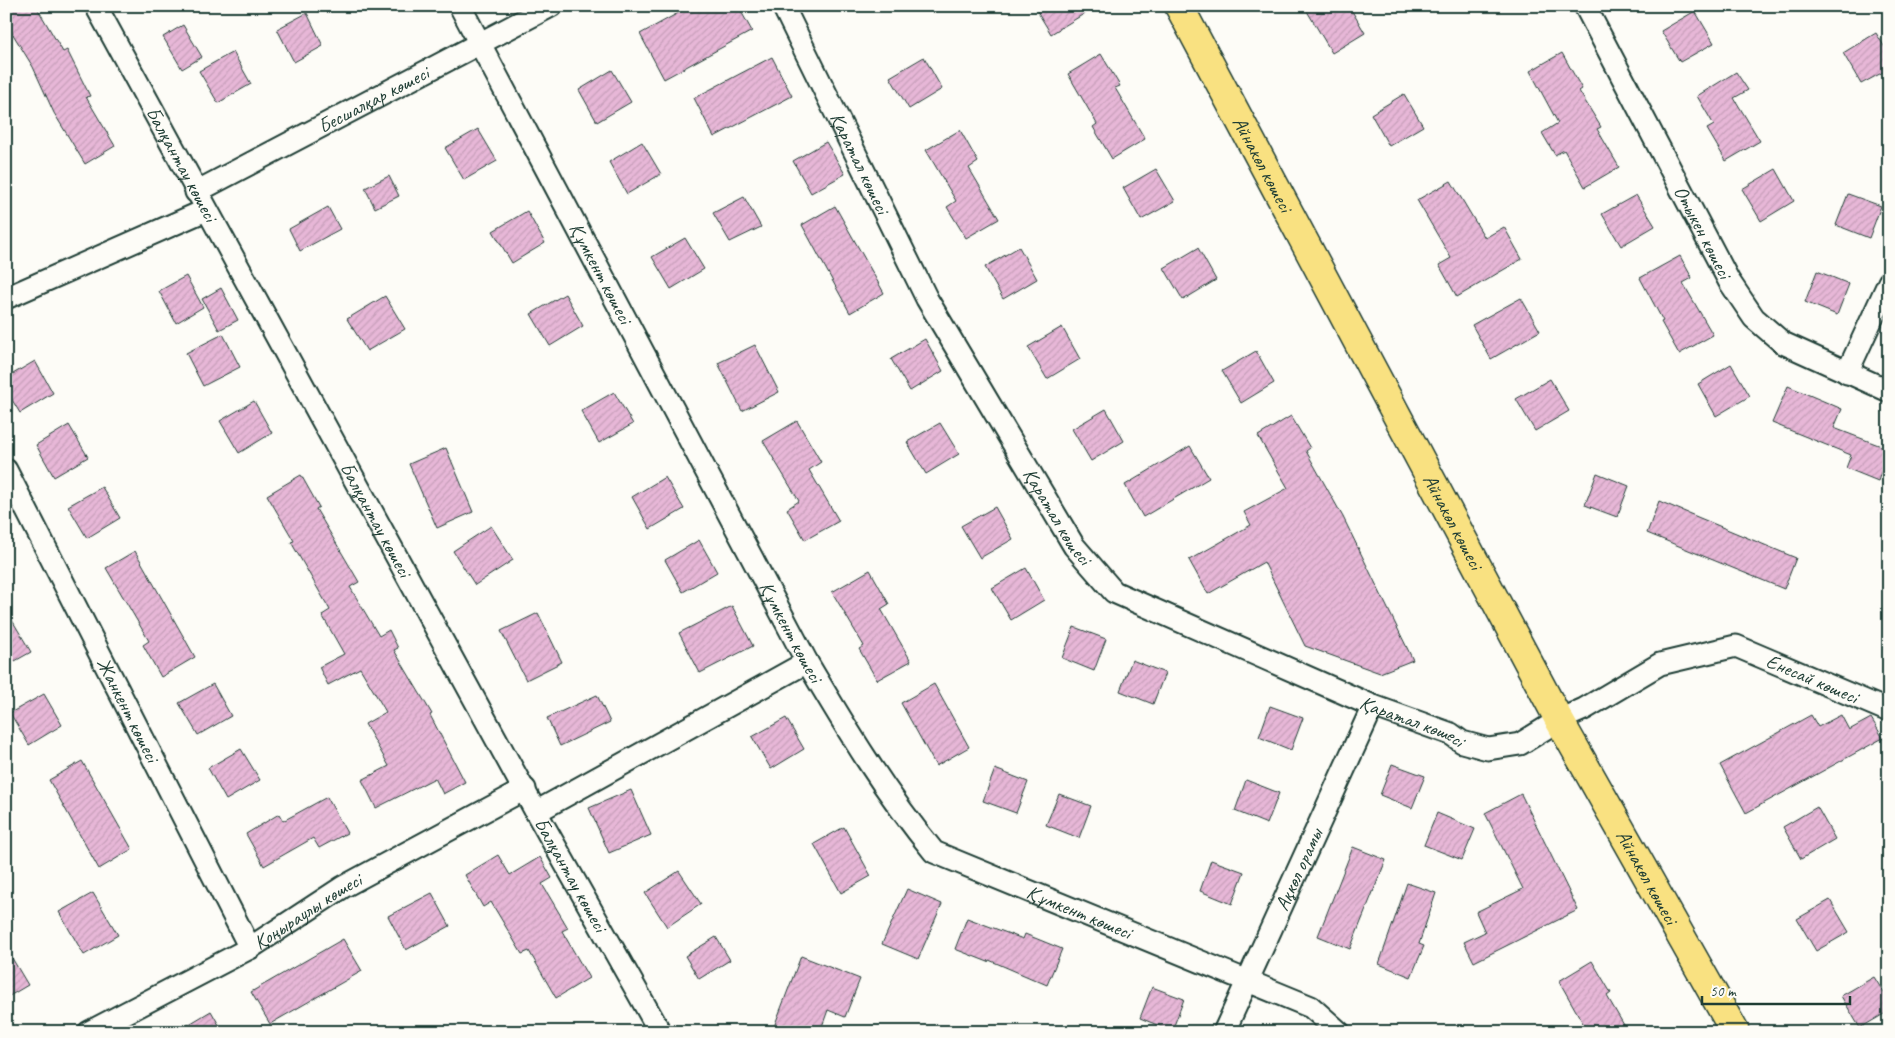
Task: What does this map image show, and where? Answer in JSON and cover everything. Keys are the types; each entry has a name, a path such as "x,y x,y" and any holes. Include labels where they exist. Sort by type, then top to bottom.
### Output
{"main road":[{"name":"Айнакөл көшесі","path":"1179,6 1559,720 1735,1032"}],"street":[{"name":"Балқантау көшесі","path":"96,6 536,812 660,1032"},
{"name":"Құмкент көшесі","path":"460,6 807,662 854,742 907,819 934,852 1311,1007 1339,1032"},
{"name":"Бесшалқар көшесі","path":"6,298 201,201 552,6"},
{"name":"Қаратал көшесі","path":"783,6 927,299 1074,546 1114,592 1373,706 1451,734 1462,742 1488,749 1520,744 1660,664 1736,646"},
{"name":"Отыкен көшесі","path":"1585,6 1729,281 1754,318 1782,343 1889,391"},
{"path":"1847,373 1889,282"},
{"name":"Жанкент көшесі","path":"6,470 250,948"},
{"name":"Енесай көшесі","path":"1736,646 1889,711"},
{"path":"536,812 807,662"},
{"name":"Ақкөл орамы","path":"1224,1032 1373,706"},
{"name":"Қоңыраулы көшесі","path":"89,1032 250,948 343,887 525,789"}],"building":[{"path":"6,6 36,6 63,52 67,50 90,96 86,97 115,146 85,164 54,113 33,67 6,23"},
{"path":"691,6 738,6 752,31 664,79 640,34"},
{"path":"1034,6 1097,6 1051,34"},
{"path":"1304,6 1349,6 1365,33 1332,53"},
{"path":"1695,11 1714,43 1680,62 1661,31"},
{"path":"307,13 323,46 294,62 277,29"},
{"path":"183,25 202,57 182,69 163,37"},
{"path":"1876,33 1889,54 1889,69 1861,84 1843,53"},
{"path":"233,52 251,84 218,103 199,71"},
{"path":"1562,53 1582,89 1579,91 1601,127 1597,129 1619,167 1585,187 1564,150 1555,155 1542,133 1558,123 1530,71"},
{"path":"1101,54 1120,86 1115,88 1145,139 1112,159 1093,127 1097,124 1068,74"},
{"path":"772,57 792,96 714,137 694,98"},
{"path":"924,57 942,89 909,109 890,77"},
{"path":"612,70 631,102 597,122 579,90"},
{"path":"1736,72 1748,90 1734,98 1760,141 1726,161 1707,129 1714,125 1697,96"},
{"path":"1404,94 1423,126 1389,146 1371,114"},
{"path":"478,129 497,161 464,180 445,148"},
{"path":"960,130 978,162 969,168 999,219 966,238 947,207 956,201 926,150"},
{"path":"642,142 661,174 627,194 609,162"},
{"path":"826,142 845,174 811,193 793,161"},
{"path":"1156,169 1175,201 1141,220 1123,188"},
{"path":"1776,169 1794,201 1761,221 1742,189"},
{"path":"389,176 399,196 375,208 365,188"},
{"path":"1451,181 1485,238 1504,227 1522,259 1457,297 1439,265 1451,258 1417,200"},
{"path":"1848,194 1881,206 1869,238 1836,225"},
{"path":"1636,195 1655,226 1621,246 1602,214"},
{"path":"744,197 761,227 730,242 713,213"},
{"path":"835,206 884,293 850,313 802,225"},
{"path":"328,207 340,229 300,251 289,229"},
{"path":"527,211 545,243 512,263 493,231"},
{"path":"685,238 704,269 671,289 652,257"},
{"path":"1019,247 1037,279 1003,299 985,267"},
{"path":"1198,248 1216,280 1183,300 1164,268"},
{"path":"1680,256 1692,278 1683,283 1713,335 1679,354 1640,278"},
{"path":"1817,271 1849,284 1837,315 1805,302"},
{"path":"186,276 203,307 176,323 159,291"},
{"path":"221,288 238,320 219,330 202,299"},
{"path":"565,294 583,326 550,346 531,314"},
{"path":"385,296 405,329 367,351 347,319"},
{"path":"1521,298 1540,331 1491,359 1472,325"},
{"path":"1062,327 1080,359 1047,379 1028,347"},
{"path":"223,334 240,367 203,386 186,353"},
{"path":"925,339 943,371 910,391 891,359"},
{"path":"755,345 779,392 742,411 718,363"},
{"path":"1256,351 1274,383 1241,403 1222,371"},
{"path":"35,361 53,393 20,413 6,390 6,378"},
{"path":"1731,364 1750,396 1716,416 1698,384"},
{"path":"1550,379 1569,411 1535,431 1516,399"},
{"path":"1788,386 1842,409 1834,428 1889,449 1878,481 1846,468 1851,455 1772,423"},
{"path":"614,392 633,424 599,443 581,411"},
{"path":"254,401 272,433 239,453 220,421"},
{"path":"1106,409 1124,441 1091,461 1072,429"},
{"path":"1291,416 1310,448 1306,451 1343,517 1413,660 1380,673 1305,646 1264,562 1208,594 1189,560 1251,525 1244,512 1288,488 1258,436"},
{"path":"797,421 821,462 809,470 839,521 805,540 787,509 799,501 763,441"},
{"path":"940,423 959,454 926,474 907,442"},
{"path":"69,425 88,457 54,477 36,445"},
{"path":"1190,446 1209,478 1143,517 1125,485"},
{"path":"446,448 473,512 437,528 409,464"},
{"path":"1597,473 1629,486 1617,517 1585,505"},
{"path":"301,475 319,507 316,509 359,582 350,587 379,636 389,630 398,648 394,650 432,714 430,715 465,782 443,794 435,778 376,808 362,780 389,766 365,724 386,712 360,668 328,685 319,667 344,654 322,615 330,610 291,542 294,541 267,495"},
{"path":"665,477 684,509 650,529 632,497"},
{"path":"102,487 120,518 87,538 68,506"},
{"path":"1659,501 1796,558 1784,589 1647,533"},
{"path":"995,507 1013,539 980,558 961,526"},
{"path":"491,526 513,560 475,585 453,551"},
{"path":"699,540 717,572 683,592 665,560"},
{"path":"135,551 195,657 161,677 143,645 149,641 106,568"},
{"path":"1026,568 1044,600 1011,620 992,588"},
{"path":"870,570 889,604 881,609 911,661 877,680 859,649 864,646 832,592"},
{"path":"732,606 753,646 700,673 679,633"},
{"path":"6,610 31,652 6,666"},
{"path":"538,613 562,662 526,680 501,631"},
{"path":"1074,627 1106,639 1094,671 1062,658"},
{"path":"1132,660 1165,673 1153,704 1120,691"},
{"path":"213,684 231,716 198,735 179,703"},
{"path":"934,684 969,747 936,766 901,703"},
{"path":"44,694 62,725 29,745 10,713"},
{"path":"597,695 610,722 560,746 547,718"},
{"path":"1270,706 1303,718 1291,750 1259,737"},
{"path":"1811,715 1818,727 1841,715 1849,730 1871,718 1883,738 1746,813 1720,765"},
{"path":"786,718 804,749 771,769 752,737"},
{"path":"241,749 260,780 226,800 208,768"},
{"path":"82,761 132,849 99,869 49,780"},
{"path":"1392,764 1425,776 1412,808 1380,795"},
{"path":"995,769 1028,782 1016,813 983,801"},
{"path":"1246,780 1279,793 1267,824 1235,811"},
{"path":"631,790 651,835 609,853 589,808"},
{"path":"1059,794 1091,806 1079,838 1046,825"},
{"path":"1521,794 1578,910 1474,962 1464,942 1485,932 1476,912 1523,889 1485,813"},
{"path":"327,797 347,833 319,848 313,838 264,866 246,834 279,814 283,821"},
{"path":"1817,807 1835,839 1801,859 1783,827"},
{"path":"1437,813 1475,829 1462,860 1424,845"},
{"path":"844,827 871,876 841,893 814,844"},
{"path":"1353,847 1386,860 1350,949 1318,936"},
{"path":"498,855 510,875 540,857 552,878 542,884 568,928 562,931 589,978 556,998 529,951 522,954 491,902 483,907 465,875"},
{"path":"1211,860 1244,872 1232,904 1200,891"},
{"path":"679,871 701,904 667,927 645,893"},
{"path":"1407,883 1436,893 1419,944 1424,946 1411,977 1379,964"},
{"path":"907,889 942,904 918,959 882,944"},
{"path":"93,893 118,935 84,955 59,912"},
{"path":"432,893 450,926 406,950 388,916"},
{"path":"1830,900 1849,932 1816,951 1797,919"},
{"path":"967,918 1023,939 1025,934 1062,949 1047,985 989,960 988,962 955,949"},
{"path":"716,937 730,960 699,979 685,956"},
{"path":"343,939 362,971 270,1024 251,992"},
{"path":"6,948 28,985 6,998"},
{"path":"801,956 860,979 845,1017 828,1010 820,1032 772,1032"},
{"path":"1592,961 1611,993 1607,996 1628,1032 1588,1032 1559,981"},
{"path":"1874,977 1889,1001 1889,1011 1860,1028 1841,996"},
{"path":"1152,987 1184,999 1172,1031 1140,1018"},
{"path":"211,1011 223,1032 176,1032"}]}
